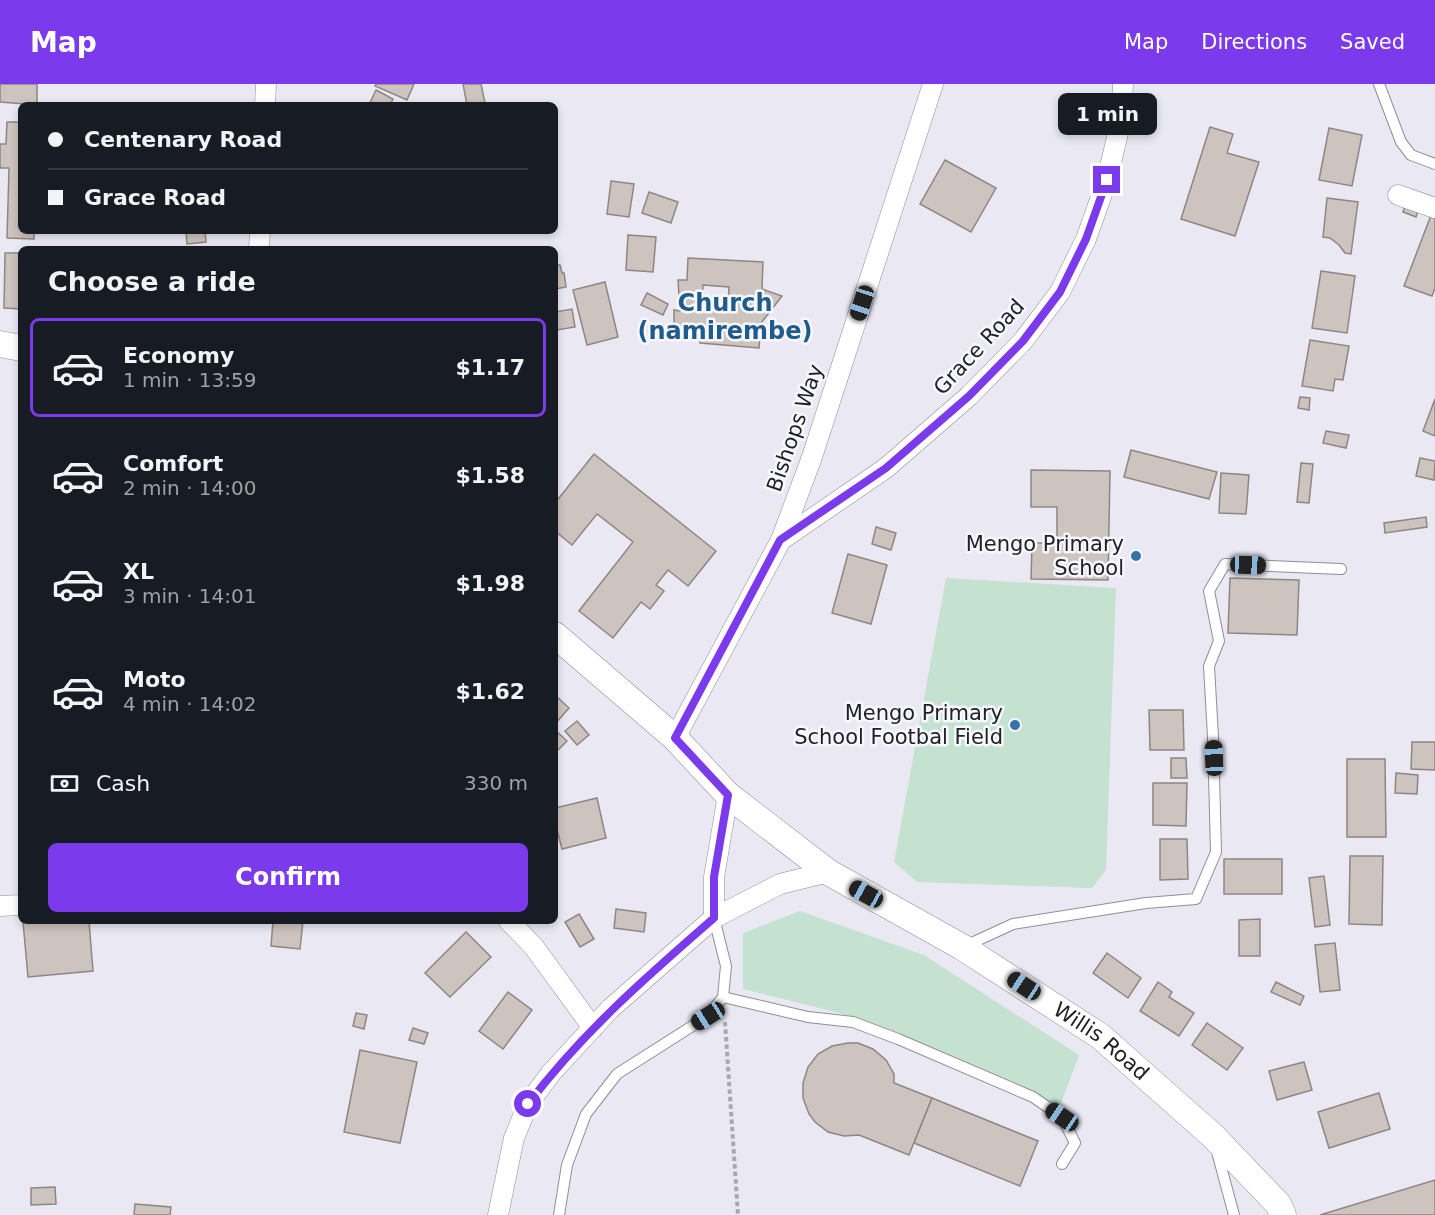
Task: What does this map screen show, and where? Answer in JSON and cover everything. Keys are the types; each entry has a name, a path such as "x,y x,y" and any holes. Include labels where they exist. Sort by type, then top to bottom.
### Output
{"street":[{"path":"265,102 266,84"},
{"name":"Bishops Way","path":"675,738 780,540 812,457 933,84"},
{"name":"Grace Road","path":"780,540 886,468 969,396 1023,341 1060,292 1086,239 1107,180 1119,130 1123,84"},
{"path":"1398,195 1435,208"},
{"path":"0,344 18,347"},
{"name":"Willis Road","path":"558,638 675,738 728,795 828,873 963,947 1100,1036 1213,1136 1278,1204 1283,1215"},
{"path":"714,918 714,877 728,795"},
{"path":"498,1215 514,1138 528,1104 551,1073 610,1010 714,918 780,884 828,873"},
{"path":"0,906 18,905"},
{"path":"512,924 534,946 593,1028"}],"lane":[{"path":"1379,84 1401,142 1411,155 1435,164"},
{"path":"963,947 1013,924 1146,903 1196,899 1216,852 1209,666 1219,641 1209,591 1225,564 1341,569"},
{"path":"559,1215 567,1165 586,1114 617,1074 708,1016 723,998 726,966 714,918"},
{"path":"723,998 808,1017 853,1022 1033,1097 1062,1117 1075,1143 1062,1164"},
{"path":"1213,1136 1234,1215"}],"path":[{"path":"723,998 738,1215"}],"green space":[{"name":"Mengo Primary School Footbal Field","path":"946,578 1116,588 1106,870 1092,888 917,882 894,862"},
{"path":"800,911 924,955 1079,1055 1060,1106 855,1017 743,989 743,933"}],"building":[{"path":"0,84 37,84 37,102 0,102"},
{"path":"376,84 414,84 407,100 375,86"},
{"path":"463,84 481,84 485,102 466,102"},
{"path":"376,90 393,99 392,102 370,102"},
{"path":"7,122 18,122 18,234 34,234 34,239 7,238 9,168 0,168 0,144 6,144"},
{"path":"1210,127 1233,134 1227,153 1259,162 1235,236 1181,219"},
{"path":"1329,128 1362,135 1352,186 1319,180"},
{"path":"945,160 996,188 971,232 920,204"},
{"path":"611,181 634,184 629,217 607,214"},
{"path":"649,192 678,202 671,223 642,213"},
{"path":"1327,198 1358,202 1351,254 1345,253 1330,238 1323,237"},
{"path":"1406,203 1419,208 1416,217 1403,212"},
{"path":"1433,210 1435,210 1435,288 1432,296 1404,286"},
{"path":"186,234 205,234 206,242 187,244"},
{"path":"628,235 656,237 653,272 626,270"},
{"path":"5,253 18,253 18,309 4,308"},
{"path":"688,258 763,262 762,289 782,296 761,323 759,348 700,343 701,332 674,333 674,310 680,311 678,280 687,280","holes":["703,285 729,287 728,305 702,302"]},
{"path":"558,265 564,273 566,287 558,288"},
{"path":"1321,271 1355,276 1347,333 1312,328"},
{"path":"605,282 618,337 587,345 573,290"},
{"path":"647,293 668,304 663,315 641,305"},
{"path":"572,309 575,327 558,330 558,311"},
{"path":"1310,340 1349,346 1343,380 1335,379 1333,391 1302,386"},
{"path":"1300,397 1310,398 1309,410 1298,408"},
{"path":"1435,399 1435,436 1423,431"},
{"path":"1326,431 1349,435 1346,448 1323,443"},
{"path":"1131,450 1217,472 1209,499 1124,477"},
{"path":"594,454 716,551 688,586 668,570 656,585 664,591 650,609 641,602 613,638 579,611 633,542 597,514 572,545 558,533 558,499"},
{"path":"1420,458 1435,461 1434,480 1416,476"},
{"path":"1301,463 1313,464 1309,503 1297,502"},
{"path":"1031,470 1110,471 1108,580 1031,579 1032,543 1057,543 1057,507 1031,507"},
{"path":"1221,473 1249,475 1246,514 1219,513"},
{"path":"1426,517 1427,527 1385,533 1384,523"},
{"path":"876,527 896,533 891,550 872,544"},
{"path":"848,554 887,565 871,624 832,613"},
{"path":"1230,578 1299,580 1297,635 1228,633"},
{"path":"558,698 569,708 558,721"},
{"path":"1149,710 1183,710 1184,750 1150,750"},
{"path":"577,721 589,735 577,745 565,731"},
{"path":"558,733 567,741 558,750"},
{"path":"1412,742 1435,742 1435,770 1411,769"},
{"path":"1171,758 1186,758 1187,778 1171,778"},
{"path":"1347,759 1385,759 1386,837 1347,837"},
{"path":"1396,773 1418,775 1417,794 1395,793"},
{"path":"1153,783 1187,783 1186,826 1153,825"},
{"path":"597,798 606,838 562,849 558,834 558,807"},
{"path":"1160,839 1187,839 1188,879 1160,880"},
{"path":"1350,856 1383,856 1382,925 1349,924"},
{"path":"1224,859 1282,859 1282,894 1224,894"},
{"path":"1324,876 1330,925 1315,927 1309,878"},
{"path":"616,909 646,913 644,932 614,928"},
{"path":"579,914 594,939 580,947 565,922"},
{"path":"1260,919 1260,956 1239,956 1239,920"},
{"path":"23,924 89,924 93,971 28,977"},
{"path":"273,924 303,924 300,949 271,946"},
{"path":"466,932 491,957 450,997 425,973"},
{"path":"1335,943 1340,990 1320,992 1315,945"},
{"path":"1107,953 1141,978 1128,998 1093,973"},
{"path":"1158,982 1172,992 1169,997 1194,1013 1179,1036 1140,1011"},
{"path":"1276,982 1304,996 1300,1005 1271,992"},
{"path":"508,992 532,1010 503,1049 479,1031"},
{"path":"356,1013 367,1015 364,1029 353,1026"},
{"path":"1207,1023 1243,1048 1227,1070 1192,1045"},
{"path":"413,1028 428,1033 424,1044 409,1040"},
{"path":"858,1043 873,1049 886,1060 894,1074 894,1083 932,1098 909,1155 859,1135 844,1136 828,1132 809,1114 803,1098 803,1083 808,1067 818,1054 832,1046"},
{"path":"360,1050 417,1062 400,1143 344,1132"},
{"path":"1304,1062 1312,1090 1277,1100 1269,1071"},
{"path":"1379,1093 1390,1129 1329,1148 1318,1112"},
{"path":"932,1098 1038,1141 1020,1186 914,1143"},
{"path":"1435,1180 1435,1215 1320,1215"},
{"path":"55,1187 56,1204 31,1205 31,1188"},
{"path":"135,1204 171,1207 170,1215 134,1215"}],"place":[{"name":"Mengo Primary School","path":"1136,556"},
{"name":"Mengo Primary School Footbal Field","path":"1015,725"}],"district":[{"name":"Church (namirembe)","path":"725,317"}],"route":[{"path":"528,1104 551,1073 610,1010 714,918 714,877 728,795 675,738 780,540 886,468 969,396 1023,341 1060,292 1086,239 1107,180"}]}
